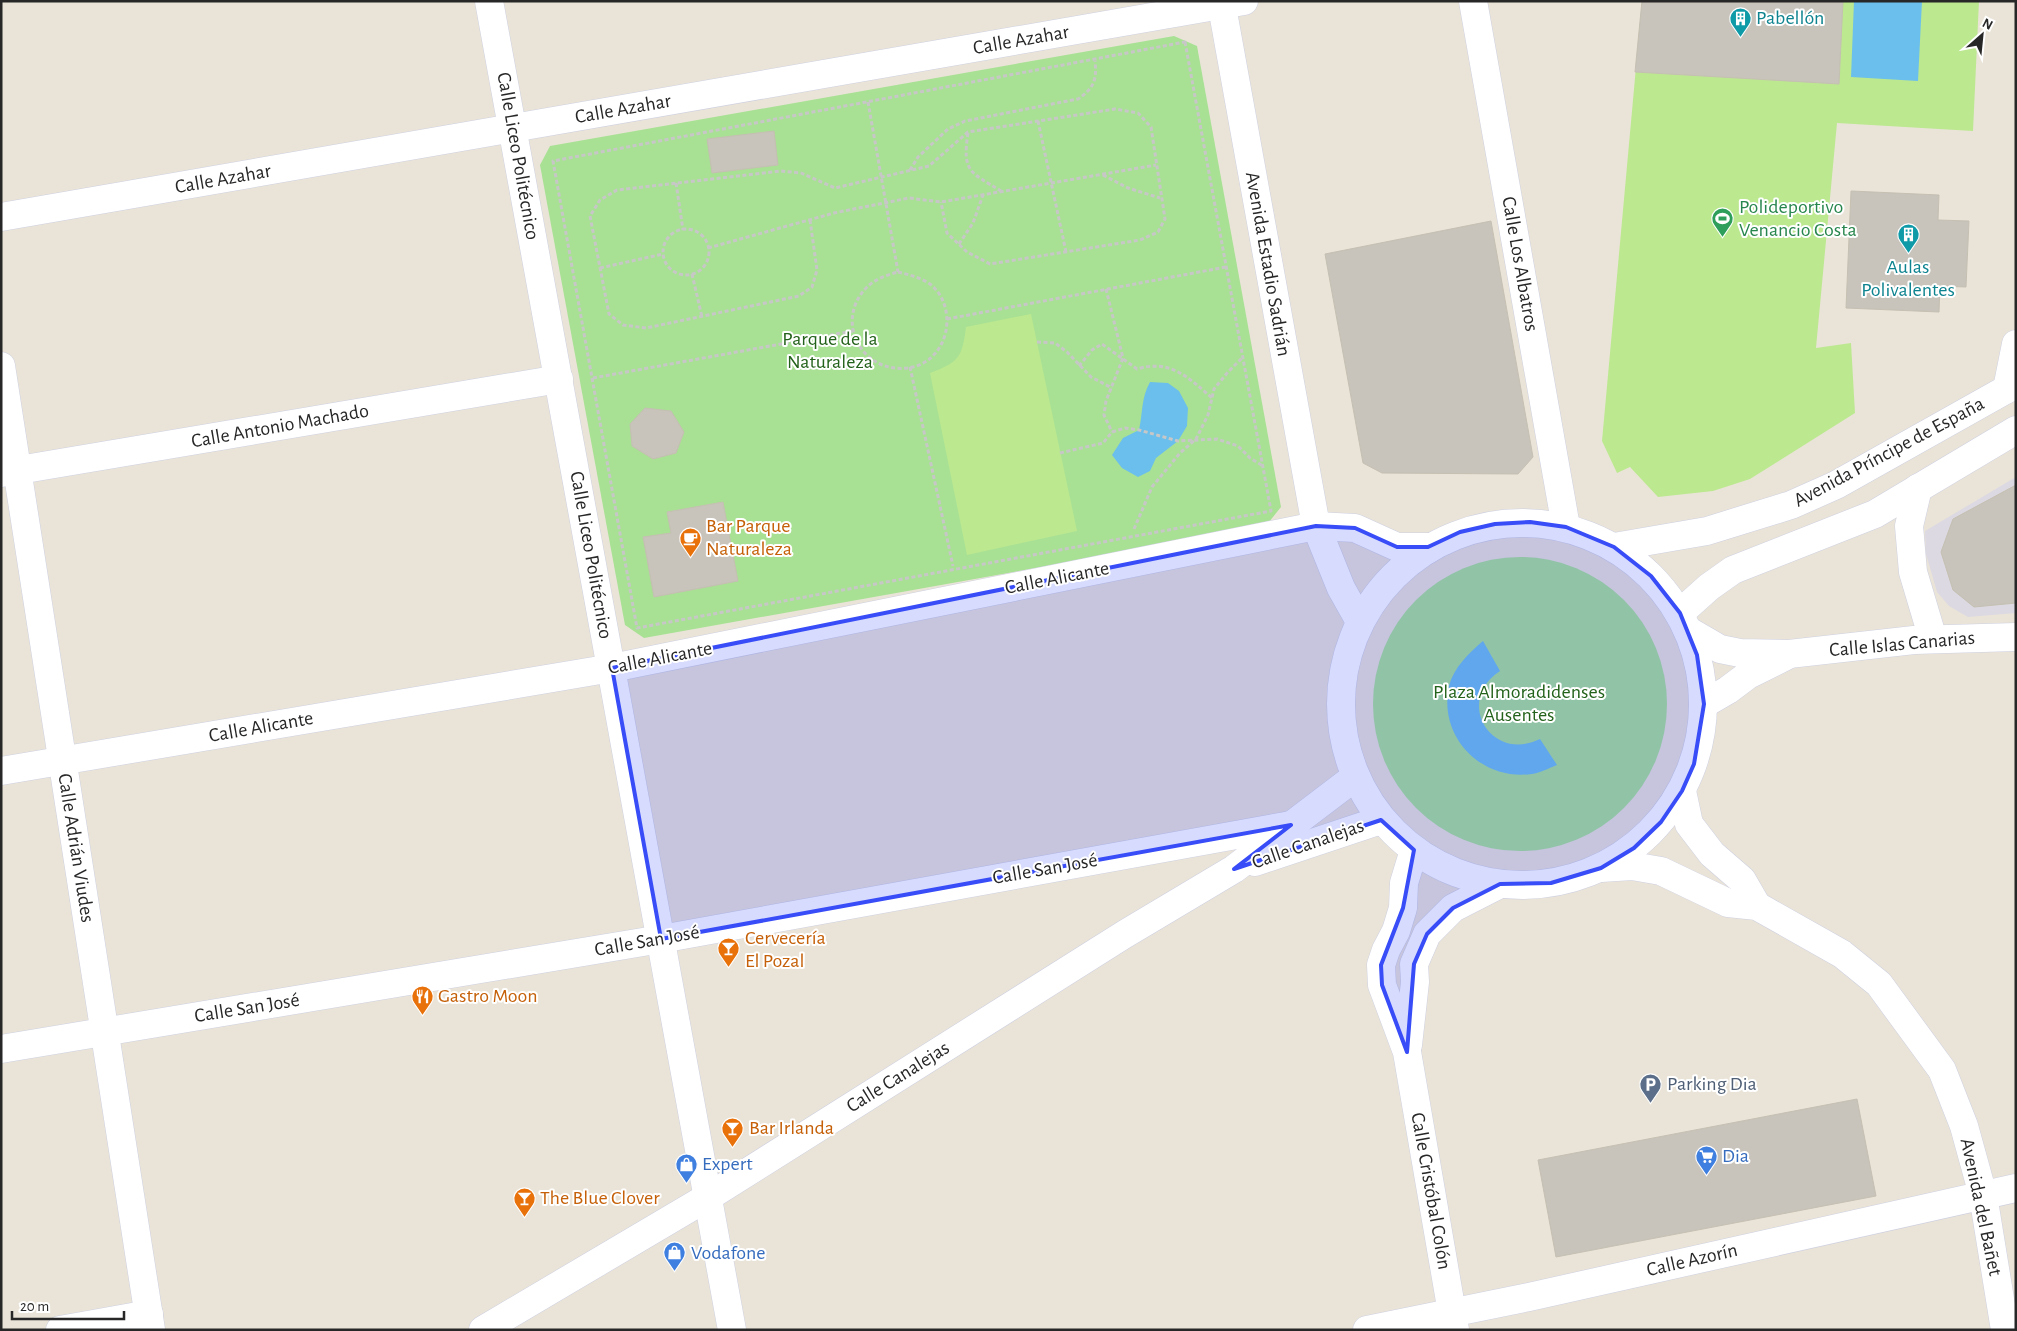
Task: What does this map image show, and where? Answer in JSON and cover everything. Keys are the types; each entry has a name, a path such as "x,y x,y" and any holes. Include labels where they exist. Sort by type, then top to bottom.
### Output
{"street":[{"name":"Calle Liceo Politécnico","path":"489,1 732,1330"},
{"name":"Calle Los Albatros","path":"1474,1 1566,527"},
{"name":"Calle Azahar","path":"1,217 1090,28 1229,2"},
{"name":"Avenida Estadio Sadrián","path":"1229,2 1316,526 1340,588 1359,620"},
{"path":"2012,387 2016,344"},
{"name":"Calle Adrián Viudes","path":"1,366 9,472 62,760 150,1322"},
{"name":"Calle Antonio Machado","path":"9,472 559,379"},
{"name":"Avenida Príncipe de España","path":"1614,547 1707,531 1791,505 1836,485 2012,387"},
{"name":"Avenida Príncipe de España","path":"1684,622 1709,587 1733,570 1875,514 2016,430"},
{"path":"1918,488 1909,526 1914,572 1933,640"},
{"path":"1530,522 1566,527 1614,547 1651,576 1684,622 1697,655 1704,704 1702,734 1694,764 1682,791 1661,822 1634,848 1601,868 1552,883 1500,884 1454,873 1414,850 1381,820 1355,777 1340,725 1342,671 1359,620 1388,579 1428,547 1460,532 1495,524 1530,522"},
{"path":"1316,526 1355,528 1397,547 1428,547"},
{"name":"Calle Alicante","path":"1,770 612,668 1316,526"},
{"name":"Calle Islas Canarias","path":"1684,622 1720,649 1740,653 1789,654 1933,640 2016,637"},
{"name":"Calle Islas Canarias","path":"1704,704 1728,690 1748,675 1789,654"},
{"name":"Calle Canalejas","path":"483,1330 708,1197 1126,934 1234,869 1355,777"},
{"path":"1682,791 1690,824 1712,854 1742,880 1757,906"},
{"name":"Calle Canalejas","path":"1234,869 1381,820"},
{"name":"Calle San José","path":"1,1049 661,939 1290,825"},
{"name":"Calle Cristóbal Colón","path":"1414,850 1404,883 1403,908 1381,965 1382,985 1407,1052 1454,1321"},
{"name":"Avenida del Bañet","path":"1601,868 1632,866 1662,872 1728,903 1757,906 1842,954 1879,984 1942,1070 1964,1126 1983,1195 2005,1330"},
{"name":"Calle Cristóbal Colón","path":"1407,1052 1415,982 1414,964 1427,934 1453,908 1500,884"},
{"name":"Calle Azorín","path":"1367,1330 1454,1321 2016,1188"},
{"path":"60,1330 150,1322"}],"path":[{"path":"909,170 918,158 948,128 965,121 1078,99 1091,90 1096,71 1090,28"},
{"path":"1185,42 1271,511 636,628 554,161 868,102 1185,42"},
{"path":"868,102 898,272"},
{"path":"810,220 816,270 812,287 799,296 646,328 623,325 609,314 590,216 600,200 617,190 781,171 801,173 835,188 929,166 968,132 1116,109 1138,113 1151,127 1160,198 1165,219 1158,232 1140,240 990,264 967,252 947,233 941,202"},
{"path":"1038,121 1066,252"},
{"path":"968,132 967,162 973,175 1001,191"},
{"path":"708,248 834,213 909,198 941,202 1156,165"},
{"path":"1102,174 1128,188 1160,198"},
{"path":"676,183 683,230"},
{"path":"959,244 973,222 984,194"},
{"path":"683,230 692,230 699,234 705,240 708,248 705,264 700,270 684,275 676,273 669,268 663,254 667,238 676,231 683,230"},
{"path":"600,268 663,254"},
{"path":"946,319 1226,267"},
{"path":"898,272 918,278 931,285 946,308 946,334 938,350 927,361 900,369 884,367 872,360 860,348 853,331 853,314 858,299 868,286 880,278 898,272"},
{"path":"692,274 702,317"},
{"path":"1106,289 1124,358 1106,401 1104,415 1112,432"},
{"path":"592,378 853,331"},
{"path":"1037,342 1055,343 1067,352 1091,377 1112,388"},
{"path":"1079,366 1092,350 1102,344 1137,369 1149,365 1171,367 1212,398"},
{"path":"1131,536 1152,487 1180,453 1196,439 1208,415 1214,390 1228,372 1243,358"},
{"path":"910,367 954,569"},
{"path":"1060,453 1102,442 1112,432 1125,428 1178,441 1217,439 1238,446 1250,458 1263,466"}],"highlighted area":[{"path":"1530,522 1566,527 1614,547 1651,576 1680,613 1697,655 1704,704 1694,764 1682,791 1661,822 1634,848 1601,868 1551,883 1500,884 1453,908 1427,934 1414,964 1407,1052 1382,985 1381,965 1403,908 1414,850 1381,820 1234,869 1291,825 661,939 612,668 1316,526 1355,528 1397,547 1428,547 1460,532 1495,524"}],"shaded area":[{"path":"2016,477 2016,613 1968,617 1949,606 1937,592 1926,554 1925,531"}],"green space":[{"name":"Polideportivo Venancio Costa","path":"1642,1 1979,1 1973,131 1837,123 1816,348 1851,343 1855,413 1750,479 1713,491 1658,497 1630,467 1617,473 1602,441"},
{"name":"Parque de la Naturaleza","path":"1174,36 1197,46 1281,507 1265,527 644,638 625,625 540,165 550,146"},
{"path":"1031,314 1077,531 967,555 930,373 947,366 957,358 963,346 966,327"},
{"name":"Plaza Almoradidenses Ausentes","path":"1520,557 1549,560 1576,568 1602,582 1624,600 1642,622 1656,648 1664,675 1667,704 1664,733 1656,760 1642,786 1624,808 1602,826 1576,840 1549,848 1520,851 1491,848 1464,840 1438,826 1416,808 1398,786 1384,760 1376,733 1373,704 1376,675 1384,648 1398,622 1416,600 1438,582 1464,568 1491,560"}],"water":[{"path":"1854,1 1922,1 1918,81 1851,77"},
{"path":"1150,382 1168,383 1179,391 1188,408 1187,426 1178,441 1156,458 1150,471 1138,477 1122,468 1112,455 1123,438 1139,430 1144,399"},
{"path":"1483,641 1500,671 1487,684 1480,698 1480,712 1484,725 1494,736 1507,743 1522,744 1540,739 1557,765 1532,774 1513,774 1496,770 1480,763 1467,752 1457,738 1450,722 1447,705 1449,686 1458,667"}],"building":[{"name":"Pabellón","path":"1642,1 1843,1 1839,84 1635,72"},
{"path":"774,131 778,165 712,173 707,139"},
{"name":"Aulas Polivalentes","path":"1851,191 1939,195 1938,220 1969,221 1966,287 1940,286 1939,312 1846,308"},
{"path":"1491,221 1533,457 1518,474 1382,473 1363,463 1325,254"},
{"path":"645,408 671,411 684,432 676,453 653,459 632,446 630,424"},
{"path":"2016,485 2016,603 1974,607 1953,590 1941,552 1953,519"},
{"path":"723,502 738,581 654,597 643,537 671,533 667,512"},
{"path":"1857,1099 1876,1196 1556,1257 1538,1160"}],"place":[{"name":"Pabellón","path":"1740,37"},
{"name":"Polideportivo Venancio Costa","path":"1723,237"},
{"name":"Aulas Polivalentes","path":"1908,254"},
{"name":"Bar Parque Naturaleza","path":"690,557"},
{"name":"Cervecería El Pozal","path":"729,968"},
{"name":"Gastro Moon","path":"422,1015"},
{"name":"Parking Dia","path":"1651,1103"},
{"name":"Bar Irlanda","path":"733,1147"},
{"name":"Dia","path":"1706,1175"},
{"name":"Expert","path":"686,1183"},
{"name":"The Blue Clover","path":"524,1217"},
{"name":"Vodafone","path":"675,1272"}]}
